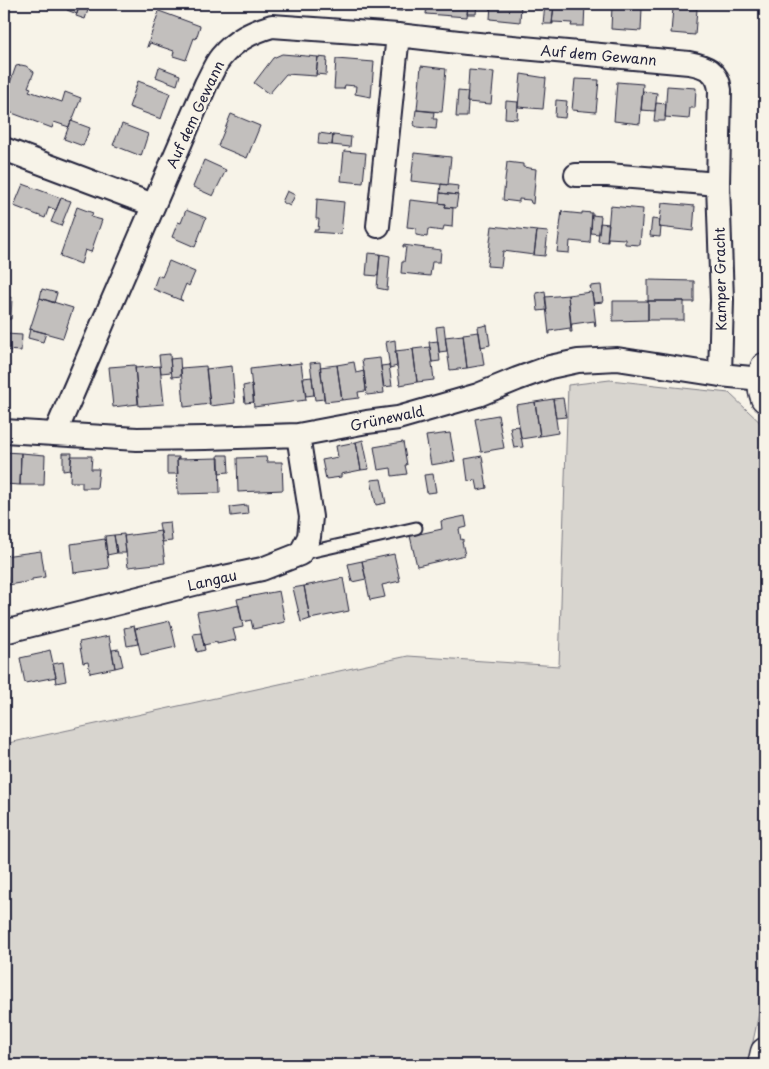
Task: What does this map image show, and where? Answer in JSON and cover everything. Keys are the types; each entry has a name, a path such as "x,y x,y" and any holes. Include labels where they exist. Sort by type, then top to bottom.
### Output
{"street":[{"name":"Auf dem Gewann","path":"54,434 206,84 221,57 238,42 255,31 272,26 398,35 467,44 690,62 710,69"},
{"path":"378,226 398,35"},
{"name":"Kamper Gracht","path":"710,69 719,82 720,90 718,184 722,300 720,375"},
{"path":"4,148 153,205"},
{"path":"576,175 608,175 718,184"},
{"name":"Grünewald","path":"4,431 137,439 298,435 398,418 478,395 550,368 578,361 617,358 764,381"},
{"path":"298,435 311,517 309,537 300,554"},
{"name":"Langau","path":"4,632 210,580 262,569 300,554"},
{"path":"762,1065 765,1052"}],"lane":[{"path":"300,554 416,528"}],"shaded area":[{"path":"610,380 729,393 765,427 765,985 748,1065 4,1065 4,744 408,656 559,666 568,385"}],"building":[{"path":"58,4 80,4 77,14 67,10 68,7"},
{"path":"80,4 90,4 85,19 76,16"},
{"path":"368,4 403,4 402,11 367,9"},
{"path":"427,4 468,4 467,17 426,14"},
{"path":"468,4 477,4 476,14 467,14"},
{"path":"491,4 521,4 520,22 490,19"},
{"path":"545,4 554,4 552,24 543,24"},
{"path":"554,4 585,4 584,26 571,26 572,23 553,22 552,24"},
{"path":"612,6 642,8 641,31 611,29"},
{"path":"673,8 697,9 695,35 671,33"},
{"path":"159,11 200,26 186,60 173,56 174,51 150,43 147,47"},
{"path":"282,54 318,57 316,76 286,74 269,94 254,83 273,58"},
{"path":"318,57 327,58 326,75 316,74"},
{"path":"336,59 374,62 371,97 355,94 356,86 345,85 344,89 334,89"},
{"path":"21,65 34,72 28,87 31,88 29,91 62,102 65,92 81,98 69,127 54,122 52,128 4,110 4,93 6,94 16,66"},
{"path":"421,66 446,69 442,112 417,110"},
{"path":"159,67 180,75 177,85 156,77"},
{"path":"469,70 494,72 491,104 467,102"},
{"path":"521,74 546,78 543,109 518,107"},
{"path":"575,79 599,80 596,112 572,110"},
{"path":"138,81 170,93 161,119 129,107"},
{"path":"617,82 643,84 640,124 614,121"},
{"path":"667,86 696,88 695,108 690,108 689,119 665,117"},
{"path":"458,91 468,92 467,117 456,117"},
{"path":"643,91 657,93 655,111 641,110"},
{"path":"556,100 567,101 565,118 555,117"},
{"path":"506,101 518,102 517,119 505,118"},
{"path":"656,103 666,104 665,121 654,121"},
{"path":"416,110 434,112 433,119 437,119 436,129 414,125"},
{"path":"231,114 260,126 247,158 218,146"},
{"path":"71,121 90,128 83,146 64,139"},
{"path":"122,124 148,134 141,156 113,145"},
{"path":"319,133 333,135 332,145 318,144"},
{"path":"333,135 351,137 350,147 332,145"},
{"path":"344,151 366,153 363,183 341,181"},
{"path":"414,153 451,157 448,185 411,181"},
{"path":"204,160 226,170 213,196 193,187"},
{"path":"507,162 523,164 523,167 536,169 533,204 530,200 519,199 519,202 503,200"},
{"path":"23,184 61,198 56,210 49,207 45,218 14,206"},
{"path":"441,184 459,186 458,195 440,193"},
{"path":"287,191 295,195 290,206 282,202"},
{"path":"440,193 458,195 456,208 445,207 446,204 439,203"},
{"path":"61,198 71,201 61,226 51,222"},
{"path":"317,199 344,202 341,234 314,232 314,230 318,230 319,219 316,219"},
{"path":"410,200 446,204 445,207 453,208 452,227 444,226 443,231 428,229 427,237 416,235 416,228 407,227"},
{"path":"662,203 695,206 693,231 659,227"},
{"path":"610,206 643,209 640,245 625,244 625,239 608,238 607,242"},
{"path":"77,207 93,213 91,217 102,220 91,252 85,250 81,264 60,256"},
{"path":"186,210 206,218 195,247 172,237 178,222 181,223"},
{"path":"562,210 562,212 582,214 582,212 592,213 590,243 570,241 569,253 557,252"},
{"path":"592,215 601,216 599,234 591,233"},
{"path":"652,219 660,220 660,237 650,236"},
{"path":"600,223 609,224 607,242 598,241"},
{"path":"492,226 537,231 534,255 503,251 501,267 487,266"},
{"path":"537,231 548,232 545,256 534,255"},
{"path":"403,245 441,250 440,262 432,262 430,276 401,273 406,247 403,247"},
{"path":"368,253 380,254 378,276 366,275"},
{"path":"380,254 390,256 387,290 377,288"},
{"path":"169,261 195,272 189,286 186,284 180,299 183,301 153,289 158,275 162,277"},
{"path":"648,280 694,281 694,302 648,301"},
{"path":"601,285 603,302 594,303 590,286"},
{"path":"42,289 57,293 54,303 40,298"},
{"path":"545,291 547,310 538,311 536,293"},
{"path":"592,292 596,326 594,321 572,324 571,329 568,295"},
{"path":"568,295 572,332 570,332 570,328 550,331 549,334 545,297"},
{"path":"12,297 11,319 4,319 4,298"},
{"path":"40,298 73,308 63,338 30,329"},
{"path":"613,301 648,301 648,320 613,321"},
{"path":"648,301 684,301 684,320 648,320"},
{"path":"487,325 490,345 481,347 478,327"},
{"path":"444,326 447,351 439,352 436,327"},
{"path":"30,329 46,333 43,342 28,338"},
{"path":"4,331 6,331 6,334 22,335 21,351 4,350"},
{"path":"479,332 484,365 467,368 463,334"},
{"path":"463,335 467,368 450,370 445,337"},
{"path":"395,340 397,366 390,368 386,342"},
{"path":"438,341 440,361 432,362 429,342"},
{"path":"430,347 434,380 417,382 413,349"},
{"path":"413,349 417,382 400,385 395,351"},
{"path":"170,354 171,372 161,373 159,355"},
{"path":"180,358 181,376 172,377 170,359"},
{"path":"380,358 384,393 367,395 362,360"},
{"path":"320,362 324,399 315,400 310,363"},
{"path":"354,362 356,373 364,371 366,391 358,392 359,398 342,400 337,365"},
{"path":"301,363 306,400 254,407 250,369"},
{"path":"135,365 138,404 113,407 109,367"},
{"path":"337,365 342,400 325,402 320,367"},
{"path":"389,365 392,386 384,387 381,366"},
{"path":"160,366 164,404 139,406 135,368"},
{"path":"206,366 210,404 184,407 181,368"},
{"path":"232,366 235,403 210,406 206,369"},
{"path":"312,377 314,395 306,396 303,378"},
{"path":"252,384 254,402 245,403 243,386"},
{"path":"563,398 566,417 556,418 553,399"},
{"path":"553,399 558,433 540,436 535,402"},
{"path":"535,402 540,436 521,439 516,405"},
{"path":"498,415 504,448 481,452 475,419"},
{"path":"519,426 523,447 514,448 510,427"},
{"path":"450,433 455,461 431,465 426,436"},
{"path":"363,440 369,469 361,470 356,442"},
{"path":"356,442 361,470 341,474 341,477 326,479 322,460 338,457 336,446"},
{"path":"403,442 407,474 392,476 391,468 378,470 374,447"},
{"path":"4,452 21,453 20,485 4,484"},
{"path":"21,453 45,455 44,485 20,485"},
{"path":"63,453 72,453 70,470 63,471"},
{"path":"218,455 228,455 229,472 219,473"},
{"path":"71,456 92,456 91,469 99,469 97,488 82,488 82,482 70,482"},
{"path":"482,456 487,488 478,490 476,480 468,481 465,459"},
{"path":"167,457 179,457 177,459 178,474 167,474"},
{"path":"266,457 267,462 282,462 283,490 238,492 237,458"},
{"path":"219,458 220,493 178,494 177,459"},
{"path":"433,474 436,492 427,493 424,475"},
{"path":"381,479 386,503 376,505 371,480"},
{"path":"247,505 248,514 231,516 230,507"},
{"path":"465,516 467,527 459,529 461,540 463,539 465,555 417,566 410,536 442,529 441,521"},
{"path":"170,522 172,541 162,542 159,523"},
{"path":"161,531 165,563 128,567 124,536"},
{"path":"124,534 126,553 117,553 114,535"},
{"path":"114,535 117,553 107,555 105,536"},
{"path":"105,539 109,568 74,573 71,544"},
{"path":"41,551 45,577 8,585 4,556"},
{"path":"394,554 400,581 382,585 385,597 370,600 362,561"},
{"path":"362,561 366,579 352,582 348,564"},
{"path":"343,578 349,611 310,619 304,586"},
{"path":"304,586 310,619 301,622 293,588"},
{"path":"279,591 285,622 253,629 251,620 242,622 237,599"},
{"path":"239,605 243,627 233,629 236,640 217,644 217,642 204,646 197,612"},
{"path":"170,621 176,647 141,655 135,629"},
{"path":"134,626 138,644 127,646 124,628"},
{"path":"201,633 205,650 197,652 193,634"},
{"path":"109,636 115,668 90,673 88,662 83,663 79,642"},
{"path":"119,649 123,666 115,668 112,650"},
{"path":"50,650 56,677 25,683 20,658"},
{"path":"63,662 66,681 56,683 53,664"}]}
